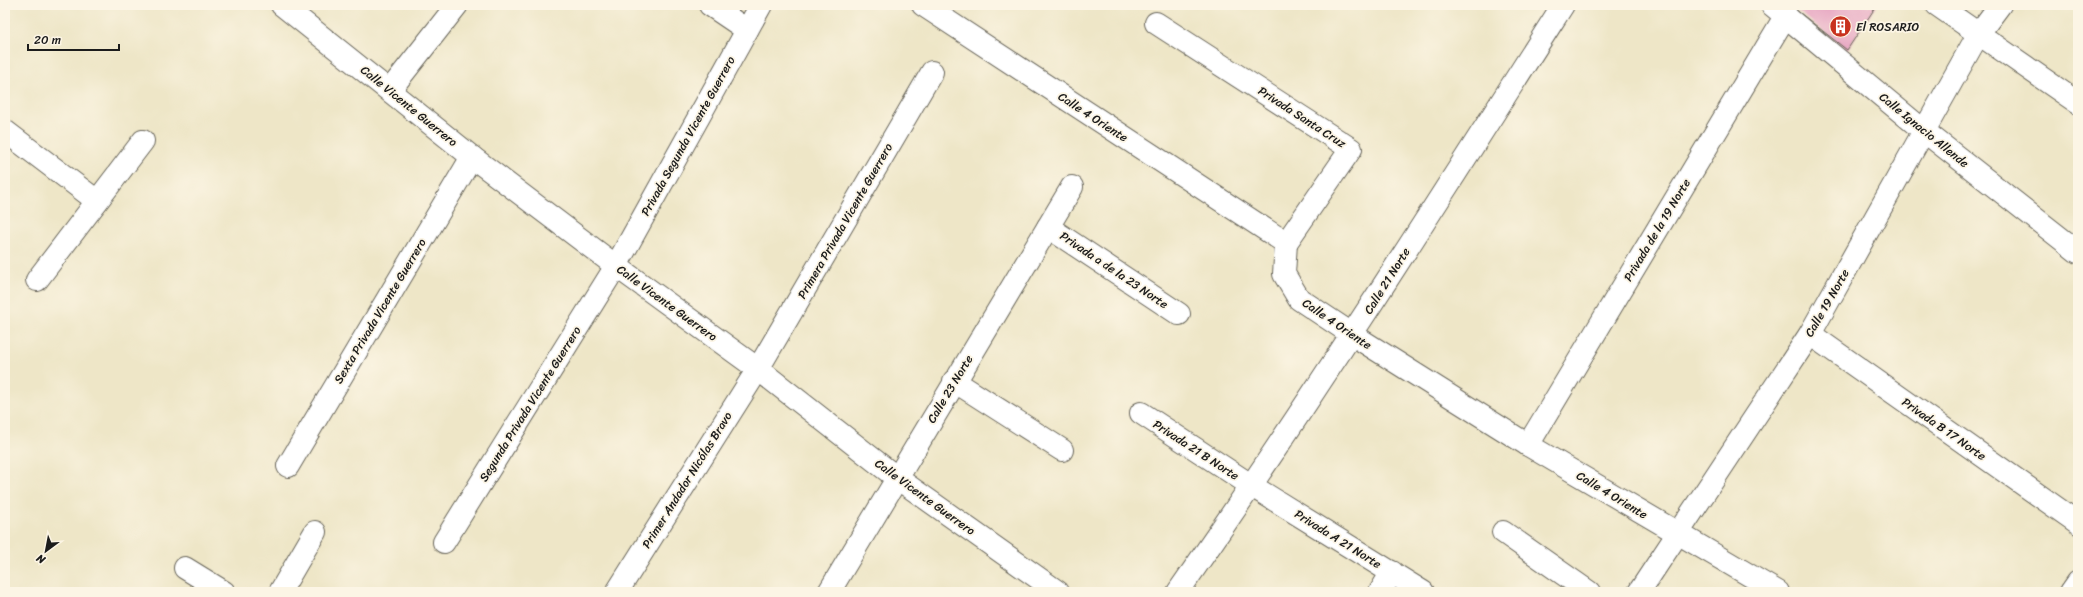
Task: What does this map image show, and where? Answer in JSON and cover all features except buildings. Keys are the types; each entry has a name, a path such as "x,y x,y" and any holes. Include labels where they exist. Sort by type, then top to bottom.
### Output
{"street":[{"name":"Calle Vicente Guerrero","path":"282,5 472,157 616,266 758,369 897,478 1058,592"},
{"path":"390,90 457,5"},
{"path":"710,5 747,30"},
{"name":"Privada Segunda Vicente Guerrero","path":"616,266 761,5"},
{"name":"Calle 4 Oriente","path":"922,5 1286,243 1284,274 1300,298 1353,335 1528,445 1778,592"},
{"name":"Calle 21 Norte","path":"1178,592 1252,486 1353,335 1563,5"},
{"path":"1937,5 2078,103"},
{"name":"Calle 19 Norte","path":"1639,592 1810,334 1979,33 2000,5"},
{"name":"Calle Ignacio Allende","path":"1779,10 1924,131 2078,252"},
{"name":"Privada de la 19 Norte","path":"1528,445 1779,10"},
{"name":"Privada Santa Cruz","path":"1156,23 1351,149 1286,243"},
{"name":"Primera Privada Vicente Guerrero","path":"758,369 932,72"},
{"path":"5,131 97,201"},
{"path":"37,280 143,141"},
{"name":"Sexta Privada Vicente Guerrero","path":"288,466 472,157"},
{"name":"Calle 23 Norte","path":"829,592 954,381 1072,187"},
{"name":"Privada a de la 23 Norte","path":"1048,227 1179,314"},
{"name":"Segunda Privada Vicente Guerrero","path":"444,542 616,266"},
{"name":"Privada B 17 Norte","path":"1810,334 2078,523"},
{"name":"Primer Andador Nicólas Bravo","path":"617,592 758,369"},
{"path":"954,381 1062,450"},
{"name":"Privada 21 B Norte","path":"1141,413 1252,486"},
{"name":"Privada A 21 Norte","path":"1252,486 1423,592"},
{"path":"280,592 315,532"},
{"path":"1503,532 1589,592"},
{"path":"185,568 224,592"},
{"path":"1380,592 1392,572"},
{"path":"2071,592 2078,582"}],"place":[{"name":"El ROSARIO","path":"1840,27"}]}
